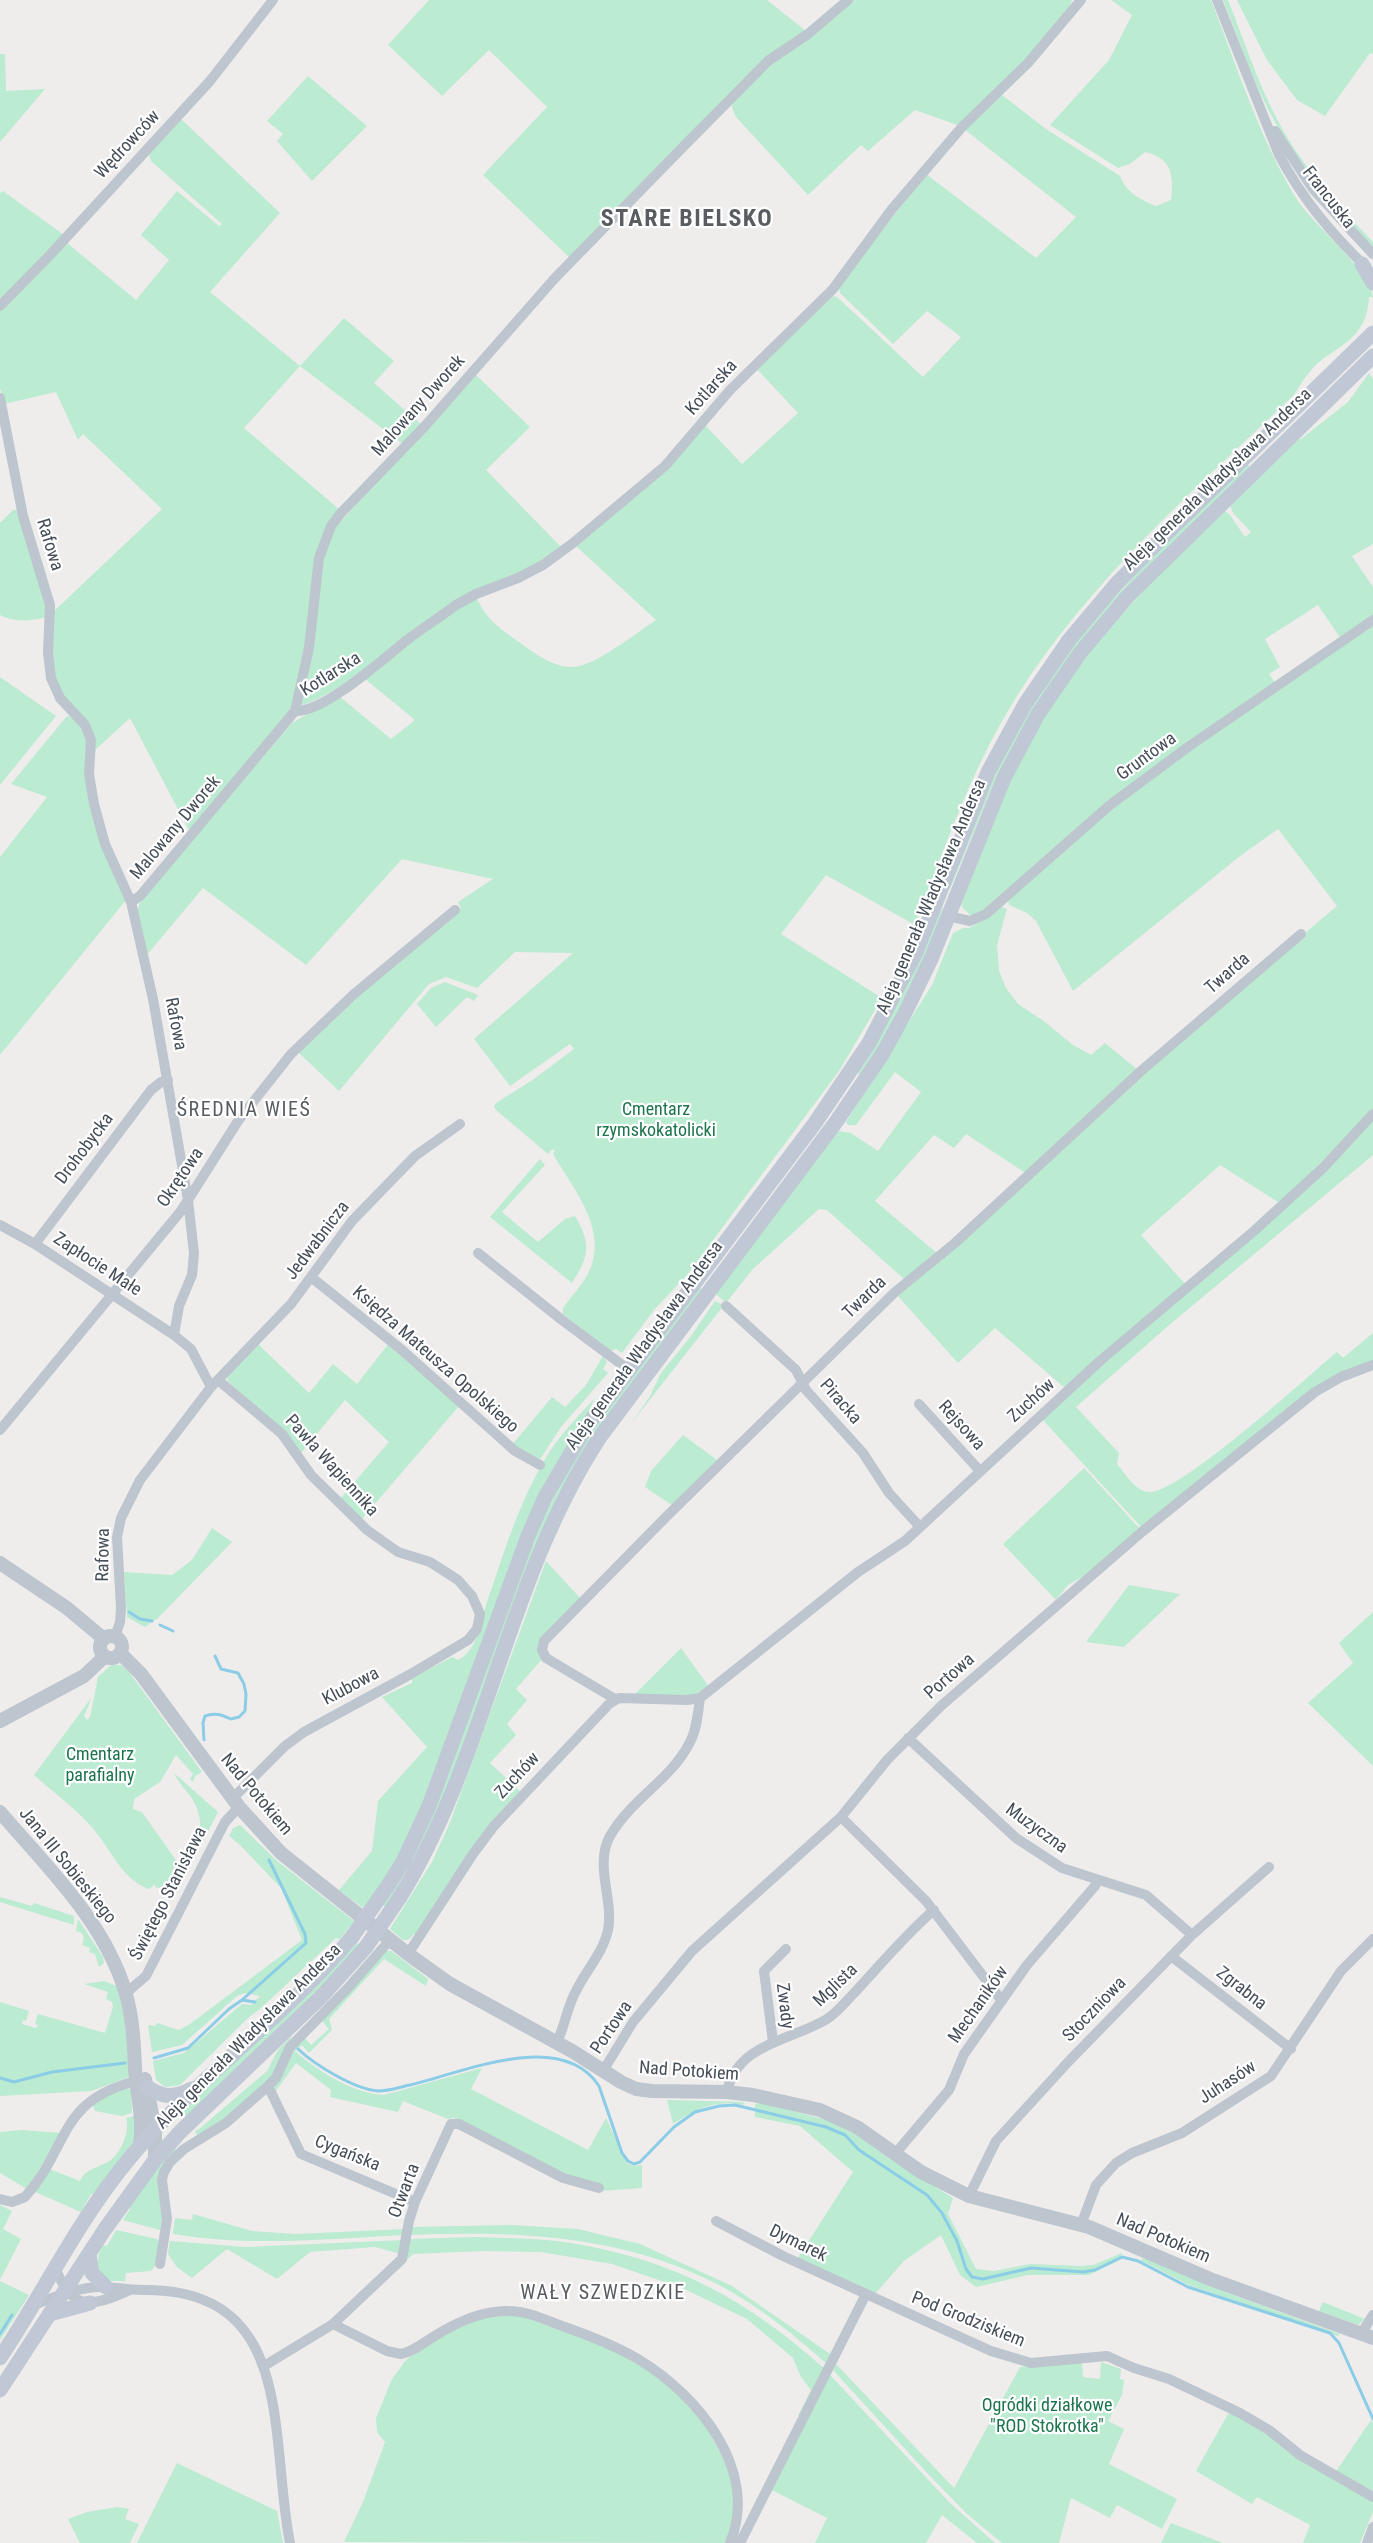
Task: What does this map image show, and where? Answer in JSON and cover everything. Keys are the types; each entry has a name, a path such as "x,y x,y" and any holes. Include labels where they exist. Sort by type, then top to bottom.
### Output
{"main road":[{"path":"1369,264 1373,283"},
{"name":"Aleja generała Władysława Andersa","path":"0,2358 86,2217 140,2146 155,2129 278,2013 352,1937 403,1862 429,1806 528,1536 545,1497 587,1426 820,1116 869,1043 916,952 988,772 1031,694 1069,640 1117,583 1373,333"},
{"name":"Aleja generała Władysława Andersa","path":"0,2390 155,2160 180,2132 322,1996 366,1947 417,1870 444,1813 543,1544 578,1471 607,1427 860,1089 905,1013 948,916 1004,778 1038,714 1080,653 1128,596 1373,356"},
{"path":"1247,455 1259,468"},
{"path":"142,2084 158,2094 172,2097 185,2093 208,2080"},
{"path":"89,2255 92,2273 106,2287"},
{"path":"50,2314 90,2303"}],"street":[{"name":"Wędrowców","path":"0,306 210,81 273,0"},
{"name":"Malowany Dworek","path":"131,902 140,896 295,711 309,648 319,558 331,526 341,513 425,426 555,278 768,61 808,34 848,0"},
{"name":"Kotlarska","path":"295,711 312,708 345,688 456,605 543,565 573,543 665,466 717,403 833,289 899,201 962,128 1028,63 1081,0"},
{"name":"Francuska","path":"1217,0 1279,155 1305,200 1369,264"},
{"name":"Rafowa","path":"0,398 23,516 50,605 48,653 51,678 60,698 80,719 89,733 91,740 89,774 94,804 105,844 131,902 157,1017 188,1200 194,1265 179,1306 174,1335"},
{"name":"Gruntowa","path":"948,916 970,921 986,914 1110,805 1188,747 1373,620"},
{"name":"Okrętowa","path":"0,1430 181,1211 256,1097 291,1054 354,994 455,910"},
{"name":"Twarda","path":"615,1699 546,1658 542,1650 544,1641 895,1292 955,1243 1140,1071 1301,934"},
{"name":"Drohobycka","path":"35,1244 151,1090 161,1082 168,1080"},
{"name":"Zuchów","path":"700,1698 858,1572 905,1541 1101,1360 1254,1231 1324,1167 1373,1114"},
{"name":"Jedwabnicza","path":"214,1383 291,1304 352,1221 382,1189 415,1156 460,1124"},
{"name":"Zapłocie Małe","path":"0,1225 35,1244 174,1335"},
{"path":"478,1253 629,1370"},
{"name":"Księdza Mateusza Opolskiego","path":"311,1277 402,1350 515,1451 540,1464"},
{"name":"Piracka","path":"726,1306 796,1370 806,1390 864,1453 889,1493 921,1527"},
{"path":"174,1335 191,1349 214,1383"},
{"name":"Portowa","path":"603,2071 633,2022 692,1951 841,1817 908,1738 941,1706 1077,1586 1315,1392 1328,1383 1373,1365"},
{"name":"Rafowa","path":"110,1638 120,1622 117,1549 122,1518 140,1480 214,1383"},
{"name":"Pawła Wapiennika","path":"214,1383 282,1434 311,1475 367,1530 398,1552 430,1562 449,1574 466,1587 479,1608"},
{"name":"Rejsowa","path":"919,1404 980,1471"},
{"path":"0,1563 110,1638 121,1643 120,1653 114,1657 105,1656 84,1676 0,1721"},
{"name":"Klubowa","path":"236,1803 285,1746 304,1731 397,1682 468,1640 479,1624 479,1608"},
{"path":"105,1656 100,1647 110,1638"},
{"name":"Nad Potokiem","path":"120,1653 141,1674 236,1803 281,1853 408,1954 459,1989 557,2042 628,2086 644,2090 727,2092 771,2098 826,2112 857,2127 921,2172 969,2196 1081,2225 1210,2279 1367,2336"},
{"path":"557,2042 576,1990 596,1958 606,1936 609,1918 604,1858 607,1842 627,1811 658,1781 690,1743 700,1698 687,1700 615,1699"},
{"name":"Zuchów","path":"408,1954 472,1854 494,1826 615,1699"},
{"name":"Muzyczna","path":"908,1738 1016,1838 1062,1868 1146,1895 1192,1935"},
{"name":"Świętego Stanisława","path":"126,1993 146,1976 236,1803"},
{"name":"Jana III Sobieskiego","path":"0,1812 95,1926 110,1952 126,1993 142,2084 155,2129 155,2160"},
{"path":"841,1817 934,1910 1002,2001"},
{"name":"Stoczniowa","path":"969,2196 996,2141 1069,2061 1171,1956 1269,1867"},
{"name":"Mechaników","path":"895,2154 949,2091 964,2054 1027,1965 1089,1894 1097,1880"},
{"name":"Mglista","path":"727,2092 731,2078 756,2051 772,2042 796,2034 833,2014 934,1910"},
{"name":"Juhasów","path":"1081,2225 1096,2186 1116,2163 1132,2153 1173,2139 1262,2084 1276,2071 1341,1971 1373,1939"},
{"path":"160,2264 167,2219 162,2186 166,2168 184,2149 226,2122 276,2078 290,2047 347,1989 390,1940"},
{"name":"Zwady","path":"772,2042 764,1971 786,1949"},
{"name":"Zgrabna","path":"1171,1956 1291,2049"},
{"path":"0,2199 12,2202 25,2197 66,2129 82,2108 110,2088 142,2084"},
{"name":"Jana III Sobieskiego","path":"140,2146 142,2084"},
{"name":"Cygańska","path":"268,2086 301,2154 416,2202"},
{"name":"Jana III Sobieskiego","path":"141,2110 147,2122 155,2129"},
{"name":"Otwarta","path":"264,2366 333,2324 402,2259 409,2221 416,2202 449,2127 455,2123 563,2178 599,2188"},
{"path":"155,2129 180,2132"},
{"name":"Dymarek","path":"716,2221 783,2256 866,2294"},
{"path":"55,2266 66,2292 73,2298 90,2303 113,2298 131,2290"},
{"path":"32,2306 66,2292 106,2287 131,2290 170,2290 202,2297 239,2324 249,2336 264,2366 274,2411 290,2543"},
{"path":"740,2543 866,2294"},
{"name":"Pod Grodziskiem","path":"866,2294 957,2336 1021,2361 1044,2362 1107,2356 1134,2368 1169,2379 1240,2413 1269,2430 1300,2455 1373,2497"},
{"path":"333,2324 387,2351 400,2354 476,2316 497,2311 516,2311 620,2349 655,2370 672,2384 687,2398 717,2436 738,2483 739,2512 730,2543"},
{"path":"1367,2336 1373,2315"}],"green space":[{"path":"429,0 767,0 806,31 569,257 483,175 547,107 489,50 442,96 388,45"},
{"path":"852,0 1072,0 1067,14 1052,33 960,126 915,110 868,151 861,145 808,195 736,117 732,107 733,101 768,67"},
{"name":"Cmentarz rzymskokatolicki","path":"1111,0 1211,0 1250,103 1285,178 1298,201 1353,262 1370,287 1373,297 1369,297 1365,319 1349,340 1315,366 1294,395 1146,537 1077,613 1046,654 1017,696 986,751 960,808 915,925 826,875 781,934 882,998 839,1071 687,1275 654,1310 622,1353 616,1349 611,1351 563,1314 563,1308 588,1274 594,1258 595,1242 587,1211 553,1154 555,1151 552,1149 548,1154 494,1106 574,1049 570,1044 510,1086 474,1039 573,953 515,952 477,988 446,977 429,984 339,1091 298,1052 363,990 461,908 458,902 493,879 402,859 306,965 203,888 146,956 137,911 141,900 292,723 339,696 391,739 415,720 364,678 409,642 476,596 488,616 504,631 542,657 555,664 570,667 579,666 602,656 656,620 575,545 704,424 742,464 798,413 756,368 833,296 837,297 923,377 961,337 927,311 893,344 840,293 839,286 926,174 1036,258 1076,217 964,129 1002,95 1046,129 1120,176 1126,187 1139,198 1156,206 1171,200 1171,176 1166,163 1161,159 1145,152 1130,164 1118,168 1050,125 1109,60 1132,15"},
{"path":"1223,0 1228,0 1263,90 1297,153 1320,184 1373,242 1373,247 1320,188 1286,141 1261,94"},
{"path":"1237,0 1373,0 1373,54 1370,53 1325,116 1297,100 1267,60"},
{"path":"0,54 5,54 6,91 45,89 0,142"},
{"path":"308,76 367,126 312,181 277,141 283,134 267,121"},
{"path":"180,118 280,213 210,292 300,366 244,428 340,510 329,523 305,649 293,702 287,716 190,832 130,718 93,752 54,677 52,613 162,509 83,434 78,440 56,392 4,404 0,388 0,309 66,242 136,300 169,260 141,235 177,191 219,226 222,224 151,161 148,152"},
{"path":"3,191 64,235 0,303 0,193"},
{"path":"344,318 394,361 374,383 422,425 404,445 300,366"},
{"path":"1369,373 1373,379 1373,544 1352,556 1373,587 1373,617 1341,639 1318,605 1265,639 1280,667 1269,674 1277,685 1171,757 999,901 970,915 961,903 1004,794 1035,732 1075,671 1122,615 1223,510 1230,515 1245,537 1251,532 1233,513 1230,505 1298,438 1301,439 1348,402"},
{"path":"475,374 530,427 486,470 562,548 518,575 440,613 340,687 303,705 300,703 322,560 334,529"},
{"path":"1247,464 1250,467 1030,714 996,778 950,889 947,888 1004,756 1027,714 1074,645 1129,582"},
{"path":"13,510 17,510 44,590 47,617 23,620 0,615 0,523"},
{"path":"1373,622 1373,1109 1281,1204 1220,1165 1141,1235 1187,1286 1065,1388 995,1328 958,1363 896,1294 1242,986 1337,906 1278,829 1240,856 1073,991 1036,921 1027,913 1009,905 1008,900 1113,806"},
{"path":"0,677 56,716 0,785"},
{"path":"67,716 72,717 86,734 86,766 126,900 0,1055 0,857 47,797 11,784"},
{"path":"943,905 932,940 908,993 880,1045 859,1075 858,1072 904,990"},
{"path":"1000,906 1007,909 997,945 999,971 1006,988 1018,1004 1073,1045 1091,1055 1105,1043 1138,1070 1027,1174 966,1134 954,1148 934,1135 875,1201 938,1254 905,1280 827,1210 819,1209 752,1270 726,1303 717,1295 717,1292 838,1131 851,1133 878,1151 921,1092 895,1072 856,1125 848,1125 846,1122 932,985 953,933 969,928 991,916"},
{"path":"445,982 478,995 474,1001 467,997 436,1027 417,1004 431,988"},
{"path":"1373,1118 1373,1155 1168,1326 1076,1407 1119,1453 1117,1464 1132,1482 1141,1489 1151,1492 1189,1473 1245,1431 1337,1352 1343,1358 1373,1333 1373,1362 1343,1372 1141,1527 1042,1419"},
{"path":"540,1159 545,1165 502,1212 538,1242 565,1219 575,1216 584,1235 586,1250 585,1258 572,1283 490,1217"},
{"path":"699,1286 703,1290 586,1448 558,1495 538,1542 440,1809 386,1908 383,1905 542,1519 581,1445"},
{"path":"715,1301 724,1305 630,1425 649,1398 661,1373 691,1336"},
{"path":"389,1343 459,1406 361,1520 340,1499 389,1442 345,1400 301,1453 228,1381 227,1377 258,1344 309,1393 333,1364 357,1384"},
{"path":"603,1356 607,1362 603,1369 608,1373 561,1427 539,1461 512,1445 552,1397 565,1407 586,1385"},
{"path":"595,1398 577,1433 542,1488 432,1782 399,1855 378,1890 363,1908 339,1890 372,1851 378,1801 427,1747 382,1697 412,1683 412,1678 452,1657 458,1660 470,1650 477,1636 514,1526 539,1469 555,1444"},
{"path":"683,1435 717,1460 673,1506 645,1487 651,1471"},
{"path":"1084,1468 1140,1529 1086,1575 1068,1585 1056,1600 1003,1544"},
{"path":"212,1528 232,1542 158,1618 145,1627 127,1617 124,1572 172,1575 192,1560"},
{"path":"546,1561 583,1601 547,1634 543,1658 516,1689 527,1700 507,1724 516,1735 490,1763 521,1792 416,1935 403,1940 390,1929 432,1862 449,1825"},
{"path":"1129,1585 1180,1594 1124,1647 1086,1642"},
{"path":"1373,1612 1373,1766 1308,1703 1353,1663 1339,1643"},
{"path":"681,1648 709,1687 701,1692 683,1696 635,1694"},
{"name":"Cmentarz parafialny","path":"111,1665 121,1665 129,1672 202,1772 195,1776 193,1782 190,1779 193,1774 176,1755 160,1782 134,1799 133,1809 142,1812 178,1863 170,1871 187,1855 193,1847 200,1829 197,1808 174,1773 218,1812 177,1892 155,1887 155,1884 149,1889 133,1880 120,1867 85,1819 34,1775 92,1697 84,1716 87,1720 90,1717 98,1677"},
{"path":"240,1825 277,1861 354,1921 340,1939 336,1938 249,2017 180,2085 165,2087 156,2080 153,2061 184,2053 242,2004 251,2005 260,1996 245,1993 237,1996 182,2045 152,2052 148,2025 155,2026 157,2023 179,2030 190,2024 302,1940 281,1888 229,1836 233,1828"},
{"path":"0,1897 32,1906 34,1903 74,1916 74,1925 0,1902"},
{"path":"78,1919 103,1957 104,1963 99,1967 95,1954 89,1952 90,1948 82,1945 84,1938 82,1933 76,1931"},
{"path":"356,1942 359,1945 340,1968 187,2117 182,2112"},
{"path":"384,1951 391,1951 428,1979 426,1986 384,1959 329,2019 332,2030 309,2053 302,2045 295,2051 314,2066 349,2086 361,2091 384,2095 482,2068 471,2089 588,2150 606,2118 627,2163 634,2166 642,2165 642,2188 601,2191 563,2175 453,2118 448,2119 403,2101 398,2112 330,2097 331,2090 296,2063 275,2092 280,2071 304,2037 311,2045 329,2029 322,2021"},
{"path":"104,1981 117,1986 126,2025 129,2077 91,2091 0,2096 0,2002 29,2011 26,2021 23,2020 22,2024 36,2028 38,2014 105,2033 113,2007 112,2002 106,1999 108,1992 84,1984"},
{"path":"292,2035 271,2077 224,2120 199,2137 196,2130 267,2071 278,2050"},
{"path":"128,2088 131,2090 132,2113 122,2116 95,2111 93,2105 103,2097"},
{"path":"667,2100 744,2102 743,2105 715,2104 689,2114 673,2124"},
{"path":"759,2102 827,2120 854,2133 893,2161 953,2198 948,2214 976,2269 994,2271 1030,2264 1093,2265 1122,2253 1122,2259 1089,2275 1028,2275 976,2287 960,2275 941,2235 904,2261 874,2295 797,2259 853,2172 800,2126 755,2117 755,2105"},
{"path":"134,2116 135,2139 132,2145 94,2195 91,2194 81,2212 33,2191 47,2168 80,2181 90,2170 108,2162 119,2151 124,2140 127,2129 126,2118"},
{"path":"22,2130 61,2133 27,2189 0,2173 0,2132"},
{"path":"177,2146 158,2186 163,2212 160,2230 123,2220 130,2209 129,2205 149,2177"},
{"path":"0,2205 12,2211 3,2229 21,2239 0,2280"},
{"path":"193,2214 252,2231 295,2234 405,2229 404,2235 288,2241 230,2240 173,2234 175,2218 192,2220"},
{"path":"511,2225 578,2229 640,2244 732,2286 833,2356 828,2365 772,2318 725,2288 673,2265 637,2253 599,2244 524,2235 409,2235 410,2227"},
{"path":"116,2230 157,2239 159,2242 155,2266 151,2271 126,2273 125,2281 107,2281 99,2274 100,2252 103,2245 107,2246"},
{"path":"474,2237 571,2243 609,2250 677,2272 708,2287 768,2323 826,2370 804,2414 798,2416 811,2390 801,2377 793,2358 747,2319 682,2288 612,2264 541,2252 483,2251 413,2254 405,2262 409,2239"},
{"path":"404,2240 401,2254 375,2247 310,2252 277,2279 227,2249 192,2278 177,2267 168,2254 170,2241 245,2247"},
{"path":"1144,2258 1225,2292 1340,2334 1338,2336 1189,2285 1140,2260"},
{"path":"0,2281 29,2295 0,2340"},
{"path":"1323,2302 1365,2319 1358,2325 1319,2311"},
{"path":"518,2315 614,2349 669,2384 702,2421 728,2465 737,2497 728,2543 344,2542 363,2502 385,2442 377,2432 376,2418 392,2379 406,2360 425,2345 477,2318"},
{"name":"Ogródki działkowe \"ROD Stokrotka\"","path":"1082,2362 1083,2377 1100,2379 1101,2362 1121,2369 1120,2379 1124,2380 1122,2395 1108,2421 1124,2429 1109,2464 1177,2499 1162,2529 1117,2505 1110,2518 1071,2498 1059,2543 1002,2543 967,2514 833,2370 836,2364 954,2488 1020,2367"},
{"path":"828,2376 831,2376 950,2503 995,2543 977,2543 942,2515 926,2543 815,2543 827,2518 770,2489"},
{"path":"1228,2414 1235,2414 1373,2501 1373,2512 1360,2543 1303,2543 1310,2525 1257,2497 1252,2504 1196,2471"},
{"path":"1371,2420 1373,2423 1373,2491 1335,2473"},
{"path":"177,2463 277,2511 283,2543 137,2543"},
{"path":"117,2507 129,2509 125,2519 139,2524 130,2543 80,2543 68,2519 87,2512"},
{"path":"1171,2523 1223,2543 1161,2543"}],"waterway":[{"path":"129,1612 140,1619 152,1621"},
{"path":"160,1625 173,1631"},
{"path":"204,1740 205,1716 215,1714 231,1719 239,1717 245,1711 244,1684 238,1673 221,1669 215,1656"},
{"path":"242,2000 306,1943 305,1934 269,1860"},
{"path":"154,2058 188,2048 229,2009 242,2000 255,2002"},
{"path":"298,2049 335,2075 358,2086 378,2091 390,2090 510,2059 536,2057 561,2060 582,2069 599,2086 622,2153 628,2161 634,2164 640,2162 674,2127 695,2112 719,2106 735,2105 826,2127 845,2135 859,2150 927,2195 942,2213 957,2241 966,2269 972,2277 983,2279 1031,2268 1083,2272 1095,2270 1122,2257 1138,2261 1188,2287 1330,2333 1339,2343 1373,2419"},
{"path":"0,2078 14,2082 52,2072 125,2063"},
{"path":"0,2334 12,2315"}],"district":[{"name":"STARE BIELSKO","path":"687,220"},
{"name":"ŚREDNIA WIEŚ","path":"244,1111"},
{"name":"WAŁY SZWEDZKIE","path":"603,2294"}]}
